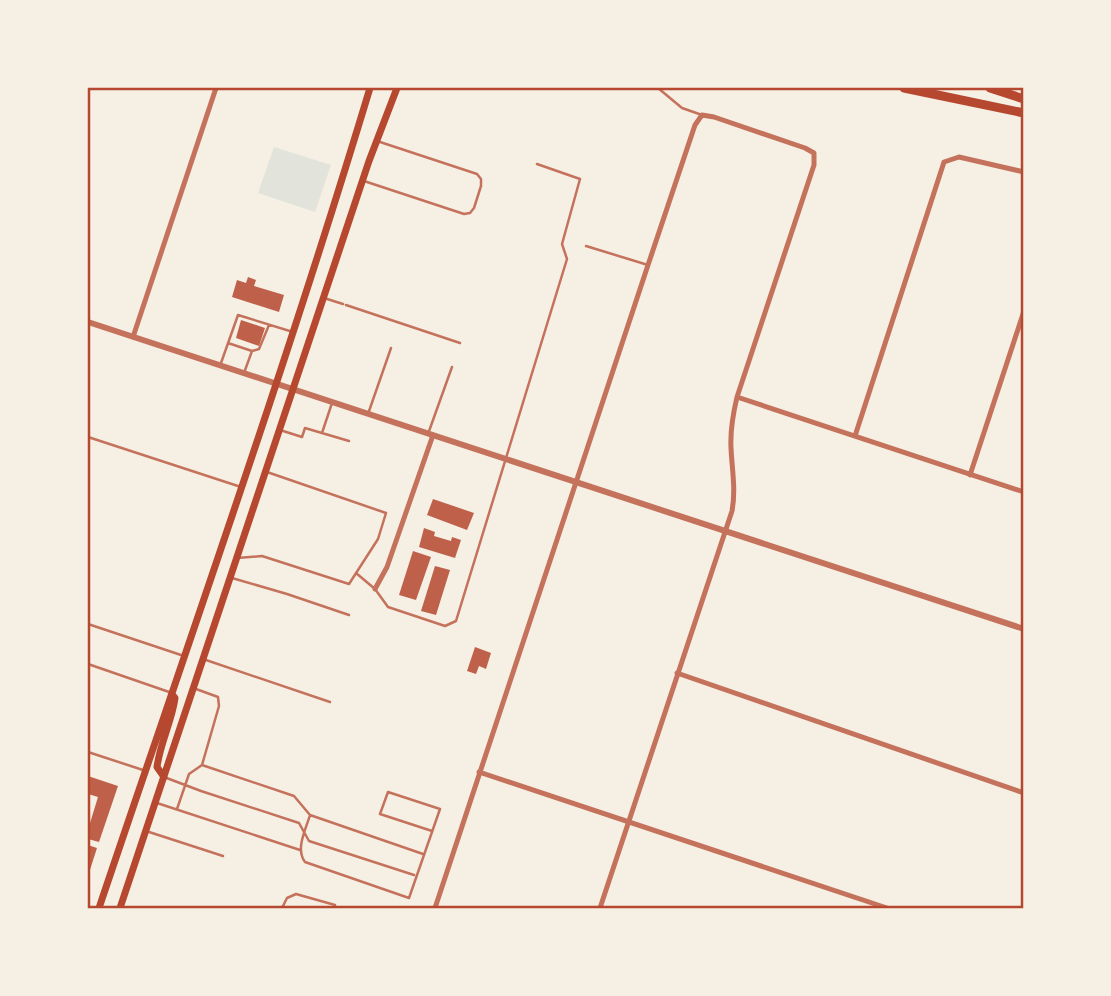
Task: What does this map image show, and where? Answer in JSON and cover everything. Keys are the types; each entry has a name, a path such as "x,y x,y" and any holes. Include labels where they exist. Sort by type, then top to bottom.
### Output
{"highway":[{"path":"904,88 1024,113"},
{"path":"990,88 1024,99"}],"main road":[{"path":"99,908 276,384 370,88"},
{"path":"120,908 363,181 397,88"},
{"path":"164,777 157,766 173,709 175,698 172,693"}],"street":[{"path":"133,337 216,88"},
{"path":"435,908 695,125 702,115 805,148 814,153 814,164 737,397 731,433 735,495 732,511 600,908"},
{"path":"855,436 944,162 959,157 1024,172"},
{"path":"970,475 1024,311"},
{"path":"88,321 1024,629"},
{"path":"737,397 1024,492"},
{"path":"374,589 387,567 430,435"},
{"path":"677,673 1024,793"},
{"path":"480,772 887,908"}],"lane":[{"path":"658,88 682,107 702,115"},
{"path":"363,181 464,214 470,213 474,208 481,186 481,179 477,174 377,141"},
{"path":"356,573 374,589 388,607 445,626 456,621 567,259 562,244 580,179 537,164"},
{"path":"586,246 648,265"},
{"path":"324,298 460,343"},
{"path":"220,365 238,315 293,332"},
{"path":"228,343 252,351 262,347 269,325"},
{"path":"368,414 391,348"},
{"path":"244,373 252,351"},
{"path":"430,435 452,367"},
{"path":"323,433 332,402"},
{"path":"280,430 302,437 305,428 349,441"},
{"path":"88,437 241,487"},
{"path":"237,558 262,556 349,584 378,538 386,513 266,472"},
{"path":"231,578 349,615"},
{"path":"88,624 184,656"},
{"path":"203,659 330,702"},
{"path":"88,664 172,693"},
{"path":"177,809 189,774 202,765 220,700 194,689"},
{"path":"88,752 146,771"},
{"path":"202,765 294,796 310,815 424,854"},
{"path":"164,777 299,824 309,841 416,875"},
{"path":"310,815 300,850 301,858 305,862 409,898 416,875 424,854 432,831 439,809 388,792 380,814 432,831"},
{"path":"156,802 300,850"},
{"path":"146,831 223,856"},
{"path":"282,908 286,898 296,894 335,905"}],"shaded area":[{"path":"274,147 331,165 315,212 258,193"}],"building":[{"path":"248,277 256,280 254,286 284,295 279,312 232,297 237,280 246,283"},
{"path":"241,320 265,328 259,346 236,338"},
{"path":"433,499 474,513 467,530 427,515"},
{"path":"424,528 435,532 434,536 451,541 452,537 461,540 455,558 419,547"},
{"path":"413,551 431,557 416,600 399,595"},
{"path":"435,566 450,570 436,615 421,611"},
{"path":"475,647 491,653 486,669 479,666 476,674 467,671"},
{"path":"88,776 118,786 99,842 88,839 88,822 90,823 98,797 88,794"},
{"path":"88,845 97,848 88,876"}]}
